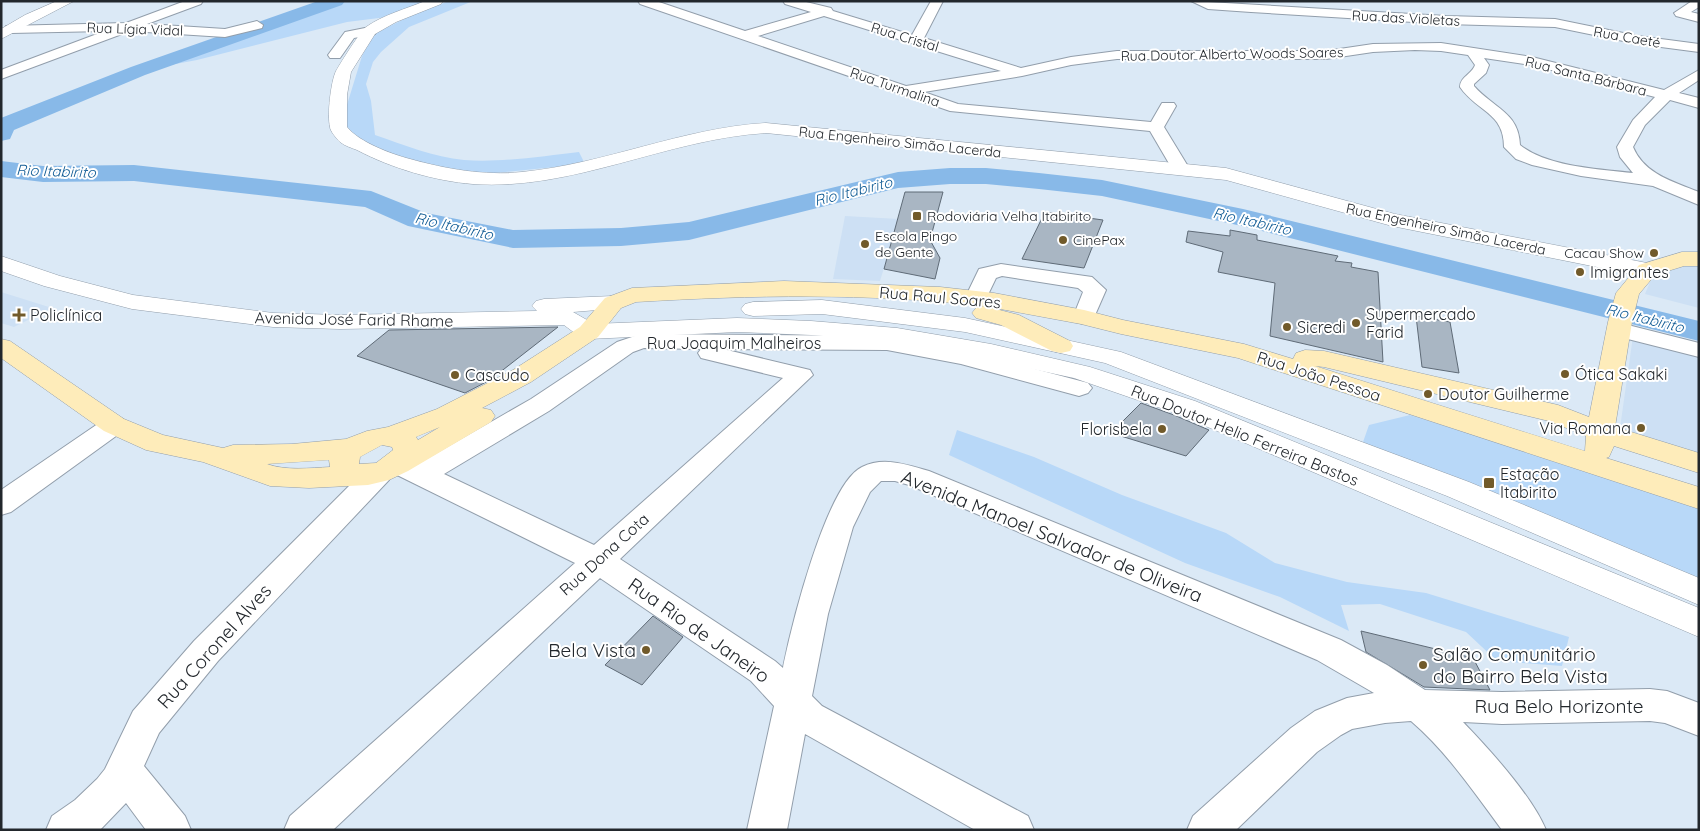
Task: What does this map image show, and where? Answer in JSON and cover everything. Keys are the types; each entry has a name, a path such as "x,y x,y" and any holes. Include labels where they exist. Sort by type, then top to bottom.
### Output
{"main road":[{"path":"1598,466 1600,432 1628,293 1647,270 1693,258"},
{"name":"Rua Raul Soares","path":"601,312 688,291 784,288 871,290 976,298 1084,317 1121,327 1244,352"},
{"path":"871,290 978,311 1010,320 1061,346"},
{"path":"391,464 371,438 352,448 346,454 344,461 345,467 350,472 358,474 391,464 474,422 505,395 522,376 601,312"},
{"path":"965,324 1010,320 1121,327"},
{"path":"3,350 114,426 156,443 209,454 270,476 309,478 391,464"},
{"name":"Rua João Pessoa","path":"1244,352 1324,359 1558,414 1600,432 1699,463"},
{"name":"Rua João Pessoa","path":"1244,352 1699,498"},
{"path":"209,454 249,456 352,448"}],"street":[{"path":"21,8 37,1"},
{"path":"6,32 68,1"},
{"path":"1,75 197,1"},
{"name":"Rua Engenheiro Simão Lacerda","path":"437,1 391,19 370,31 343,72 339,95 338,128 352,142 388,159 453,176 496,180 551,174 607,162 697,137 733,130 766,128 887,142 1180,168 1248,178 1392,220 1647,270"},
{"name":"Rua Turmalina","path":"644,1 903,91 968,110 1156,127"},
{"name":"Rua Cristal","path":"789,1 1022,72"},
{"path":"746,36 825,12 836,1"},
{"path":"916,40 937,1"},
{"name":"Rua das Violetas","path":"1198,1 1208,5 1261,9 1446,20 1555,23"},
{"path":"1695,18 1680,13 1699,2"},
{"name":"Rua Caeté","path":"1555,23 1638,40 1699,48"},
{"name":"Rua Lígia Vidal","path":"6,32 130,27 225,33 256,25"},
{"path":"335,55 350,35 370,31"},
{"name":"Rua Doutor Alberto Woods Soares","path":"903,91 1022,72 1071,61 1124,55 1326,55 1373,48 1408,46 1441,47 1473,52"},
{"path":"1473,52 1482,65 1481,70 1467,83 1467,87 1507,122 1513,136 1512,146 1515,151 1530,159 1554,166 1660,181"},
{"name":"Rua Santa Bárbara","path":"1473,52 1532,61 1664,95 1699,102"},
{"path":"1699,74 1664,95 1639,122 1624,147 1631,161 1648,175 1699,199"},
{"path":"1168,106 1156,127 1180,168"},
{"path":"1,247 38,257 83,275 150,289 292,306 395,310 601,312 822,307 965,324 1112,357 1458,489 1699,592"},
{"name":"Avenida José Farid Rhame","path":"1,263 52,281 132,302 273,320 340,322 601,312"},
{"path":"976,298 987,274 992,271 1010,271 1084,282 1095,290 1084,317"},
{"name":"Rua Doutor Helio Ferreira Bastos","path":"601,312 737,325 897,335 991,352 1081,372 1185,407 1699,623"},
{"path":"1620,326 1699,350"},
{"name":"Rua Joaquim Malheiros","path":"391,464 540,405 625,347 641,341 665,343 887,344 962,356 1079,388"},
{"name":"Rua Dona Cota","path":"304,830 801,375 665,343"},
{"path":"1,505 114,426"},
{"name":"Rua Rio de Janeiro","path":"391,464 597,560 764,671 809,717 1014,830"},
{"name":"Rua Coronel Alves","path":"66,830 101,803 119,781 137,738 146,722 177,684 251,602 391,464"},
{"name":"Avenida Manoel Salvador de Oliveira","path":"767,830 811,614 838,527 858,487 866,477 878,471 891,471 919,478 1329,650 1378,678 1416,704 1443,726 1526,830"},
{"name":"Rua Belo Horizonte","path":"1207,830 1304,740 1347,714 1416,704 1502,708 1650,705 1667,707 1699,720"},
{"path":"124,770 171,830"}],"shaded area":[{"path":"336,1 433,1 387,17 347,22 197,60 138,71"},
{"path":"449,1 473,1 409,27 381,52 373,62 366,84 371,101 375,135 419,150 464,160 507,160 579,152 585,164 474,175 399,157 350,137 342,121 362,56 374,34 412,15"},
{"name":"Escola Pingo de Gente","path":"845,216 899,219 880,281 833,279"},
{"path":"1699,262 1699,308 1645,294 1652,277"},
{"name":"Policlínica","path":"1,292 52,308 14,327 1,323"},
{"path":"1633,336 1699,351 1699,455 1620,428"},
{"path":"1410,415 1699,506 1699,584 1363,442 1369,425"},
{"path":"957,430 1034,457 1122,495 1226,533 1275,563 1347,582 1426,593 1569,637 1562,666 1497,661 1466,632 1380,604 1341,605 1349,631 1280,597 1185,563 949,455"}],"building":[{"name":"Rodoviária Velha Itabirito","path":"905,192 943,192 930,240 940,258 935,279 884,269"},
{"name":"CinePax","path":"1045,212 1103,220 1084,268 1022,259"},
{"name":"Supermercado Farid","path":"1230,230 1257,235 1257,240 1338,256 1335,261 1352,263 1351,267 1378,272 1383,362 1270,336 1275,283 1218,272 1223,252 1186,242 1188,231 1230,236"},
{"path":"1416,316 1450,322 1459,373 1422,367"},
{"name":"Cascudo","path":"558,327 490,380 465,393 357,356 389,330"},
{"name":"Florisbela","path":"1141,403 1209,430 1186,456 1111,433"},
{"name":"Bela Vista","path":"653,616 683,637 642,685 605,665"},
{"name":"Salão Comunitário do Bairro Bela Vista","path":"1361,631 1473,658 1490,690 1424,687 1366,652"}],"waterway":[{"name":"Rio Itabirito","path":"1,134 3,126 138,71 336,1"},
{"name":"Rio Itabirito","path":"1,169 43,174 134,173 371,199 418,220 513,239 621,237 689,231 898,180 950,176 986,176 1039,181 1102,188 1243,218 1699,331"}],"place":[{"name":"Rodoviária Velha Itabirito","path":"917,216"},
{"name":"CinePax","path":"1063,240"},
{"name":"Escola Pingo de Gente","path":"865,244"},
{"name":"Cacau Show","path":"1654,253"},
{"name":"Imigrantes","path":"1580,272"},
{"name":"Policlínica","path":"19,315"},
{"name":"Supermercado Farid","path":"1356,323"},
{"name":"Sicredi","path":"1287,327"},
{"name":"Ótica Sakaki","path":"1565,374"},
{"name":"Cascudo","path":"455,375"},
{"name":"Doutor Guilherme","path":"1428,394"},
{"name":"Via Romana","path":"1641,428"},
{"name":"Florisbela","path":"1162,429"},
{"name":"Estação Itabirito","path":"1489,483"},
{"name":"Bela Vista","path":"646,650"},
{"name":"Salão Comunitário do Bairro Bela Vista","path":"1423,665"}]}
